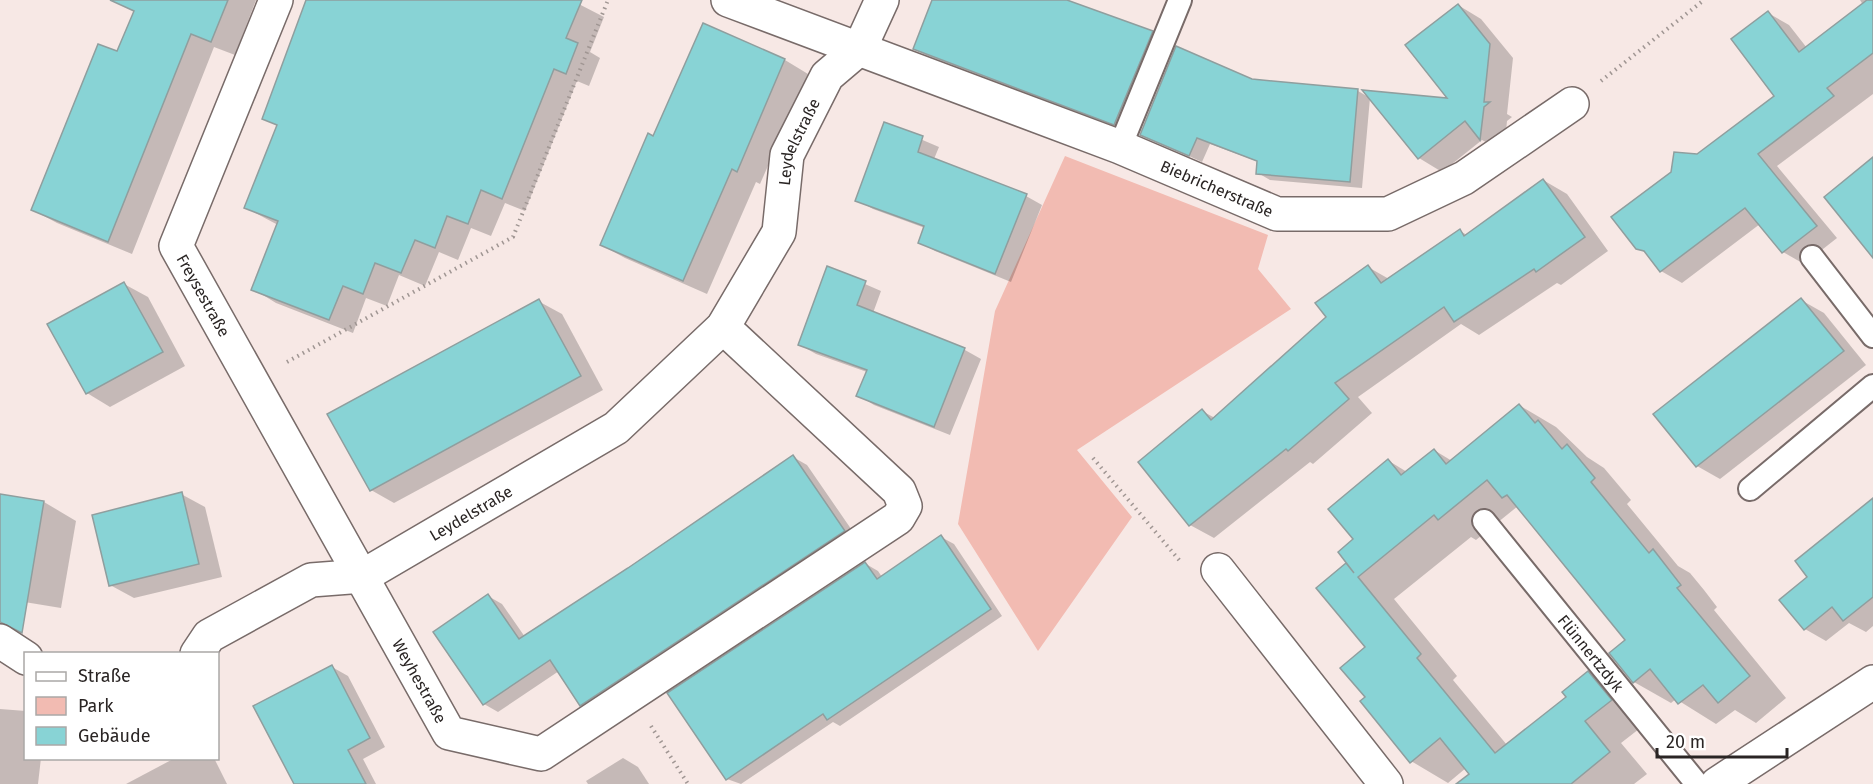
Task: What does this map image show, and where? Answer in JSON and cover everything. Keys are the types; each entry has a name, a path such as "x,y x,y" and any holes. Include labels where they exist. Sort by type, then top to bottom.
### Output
{"street":[{"name":"Freysestraße","path":"276,0 176,246 363,576"},
{"name":"Biebricherstraße","path":"728,0 1120,147 1277,214 1388,214 1464,178 1572,105"},
{"name":"Leydelstraße","path":"198,652 209,636 311,580 363,576 616,428 723,327 779,232 787,155 826,76 860,48 882,0"},
{"name":"Weyhestraße","path":"363,576 449,733 541,754 898,518 905,506 899,491 723,327"},
{"path":"1218,570 1386,784"},
{"path":"0,641 24,657"},
{"path":"1717,784 1873,682"}],"lane":[{"path":"1120,147 1180,0"},
{"path":"1812,257 1873,336"},
{"path":"1750,489 1873,386"},
{"name":"Flünnertzdyk","path":"1484,520 1697,784"}],"path":[{"path":"252,381 513,237 608,0"},
{"path":"1572,105 1704,0"},
{"path":"1094,458 1183,564 1218,570"},
{"path":"632,695 688,784"}],"green space":[{"path":"1065,156 1268,235 1258,269 1291,309 1077,450 1132,517 1038,651 958,524 995,311"}],"building":[{"path":"110,0 228,0 211,42 191,34 108,242 31,210 98,44 117,51 134,11"},
{"path":"306,0 582,0 566,38 578,43 566,74 554,69 502,199 481,190 468,224 447,216 435,248 415,240 401,273 375,263 363,294 343,286 329,320 251,290 278,221 244,208 277,125 262,119"},
{"path":"932,0 1067,0 1153,31 1114,125 913,49"},
{"path":"1867,0 1873,0 1873,53 1827,88 1834,96 1758,154 1817,226 1782,253 1745,208 1660,272 1644,251 1636,249 1611,217 1671,172 1674,152 1697,154 1774,96 1731,39 1768,11 1799,52"},
{"path":"1458,4 1490,44 1484,102 1490,102 1484,107 1480,140 1465,121 1418,159 1362,90 1447,98 1405,45"},
{"path":"703,23 785,59 737,172 732,169 683,281 600,245 648,133 653,136"},
{"path":"1176,46 1252,79 1358,89 1350,182 1256,174 1257,161 1197,138 1189,156 1140,135"},
{"path":"884,122 923,136 918,152 1027,194 995,274 918,243 924,226 855,201"},
{"path":"1873,157 1873,258 1824,197"},
{"path":"1543,179 1585,237 1536,272 1534,269 1454,322 1444,307 1335,383 1349,399 1288,451 1286,449 1189,526 1138,462 1202,409 1211,420 1326,317 1315,303 1368,265 1381,283 1460,229 1464,236"},
{"path":"827,266 866,281 857,305 965,348 934,427 856,396 867,370 798,345"},
{"path":"124,282 163,352 86,394 47,324"},
{"path":"1801,298 1844,351 1696,467 1653,414"},
{"path":"539,299 581,376 370,491 327,414"},
{"path":"1519,404 1535,423 1538,420 1562,449 1567,444 1595,478 1591,482 1649,553 1653,549 1681,585 1677,588 1750,676 1718,703 1703,685 1678,704 1650,669 1633,683 1609,653 1625,640 1507,495 1502,498 1487,480 1438,520 1434,515 1358,577 1421,654 1417,658 1495,753 1566,697 1562,692 1588,671 1612,700 1585,721 1610,752 1571,784 1456,784 1469,774 1440,738 1410,763 1360,701 1365,697 1340,668 1365,647 1316,588 1346,563 1354,573 1338,552 1353,539 1328,509 1388,459 1401,475 1434,449 1446,464"},
{"path":"793,455 845,531 580,706 550,660 483,705 433,632 488,594 519,639 628,568"},
{"path":"182,492 199,564 109,586 92,515"},
{"path":"0,494 44,501 22,633 0,622"},
{"path":"1873,498 1873,597 1843,621 1832,607 1804,630 1779,600 1807,577 1795,561"},
{"path":"941,535 991,609 827,720 823,714 726,780 667,693 865,562 877,579"},
{"path":"332,665 370,738 348,750 366,784 294,784 253,706"}]}
